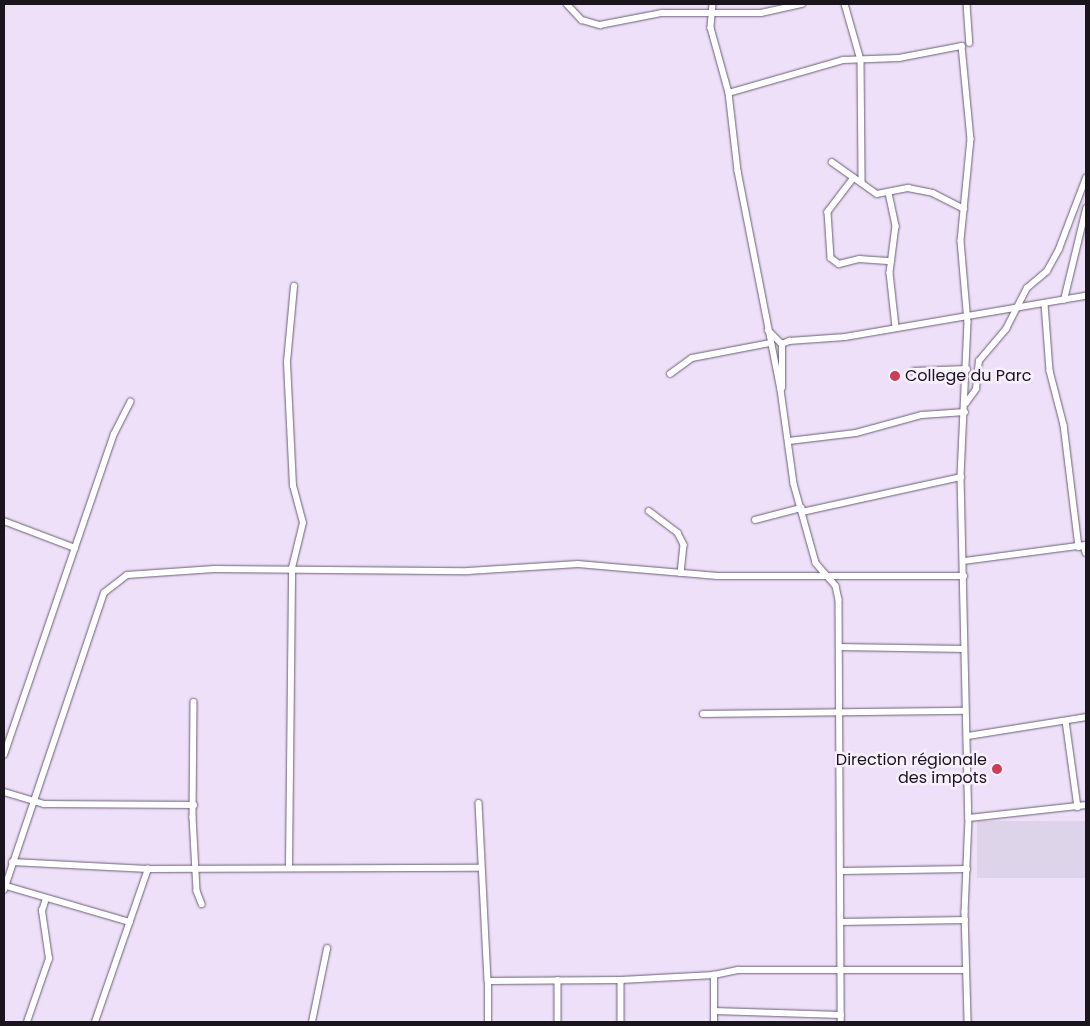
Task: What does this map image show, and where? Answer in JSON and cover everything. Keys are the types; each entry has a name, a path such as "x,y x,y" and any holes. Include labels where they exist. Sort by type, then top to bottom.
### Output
{"street":[{"path":"567,4 582,20 600,25 662,13 713,11 761,13 802,4"},
{"path":"712,4 715,46 729,93 738,170 781,390 801,510 816,563 830,578 839,600 842,871 841,1022"},
{"path":"967,4 970,43"},
{"path":"847,5 861,60 862,183"},
{"path":"729,93 843,60 899,58 962,46 970,139 960,240 967,313 966,403 961,477 964,561 963,649 965,711 968,736 969,818 965,920 968,1022"},
{"path":"832,162 877,194 908,188 933,193 964,209"},
{"path":"854,178 828,212 831,258 839,264 859,259 891,262"},
{"path":"966,403 976,390 979,361 1017,308 1027,288 1047,271 1059,249 1086,178"},
{"path":"889,193 896,226 891,262 896,327"},
{"path":"1064,300 1086,209"},
{"path":"289,865 292,568 303,523 293,486 287,362 294,286"},
{"path":"782,344 896,327 967,313 1017,308 1086,296"},
{"path":"1045,304 1050,370 1064,425 1083,546 1086,553"},
{"path":"768,330 782,344 781,390"},
{"path":"670,374 692,358 771,343"},
{"path":"914,371 967,369"},
{"path":"4,755 114,434 130,402"},
{"path":"789,441 856,433 922,415 965,412"},
{"path":"755,520 961,477"},
{"path":"649,511 678,532 684,545 681,573"},
{"path":"4,521 75,548"},
{"path":"964,561 1083,546"},
{"path":"130,922 5,888 12,862 104,593 111,584 143,572 292,568 468,571 578,564 681,573 830,578 964,576"},
{"path":"840,647 963,649"},
{"path":"194,702 196,868 202,904"},
{"path":"703,714 840,714 965,711"},
{"path":"968,736 1086,717"},
{"path":"1066,721 1078,807"},
{"path":"4,792 33,801 194,805"},
{"path":"479,803 488,981 488,1022"},
{"path":"969,818 1086,805"},
{"path":"12,862 148,869 289,865 481,868"},
{"path":"95,1022 148,869"},
{"path":"842,871 967,870"},
{"path":"27,1022 49,958 42,911 46,899"},
{"path":"842,922 965,920"},
{"path":"312,1022 327,949"},
{"path":"488,981 621,980 714,975 738,970 966,970"},
{"path":"714,975 714,1022"},
{"path":"558,980 558,1022"},
{"path":"621,980 621,1022"},
{"path":"714,1012 841,1015"}],"shaded area":[{"path":"977,821 1086,821 1086,878 977,878"}],"place":[{"name":"College du Parc","path":"895,376"},
{"name":"Direction régionale des impots","path":"997,769"}]}
